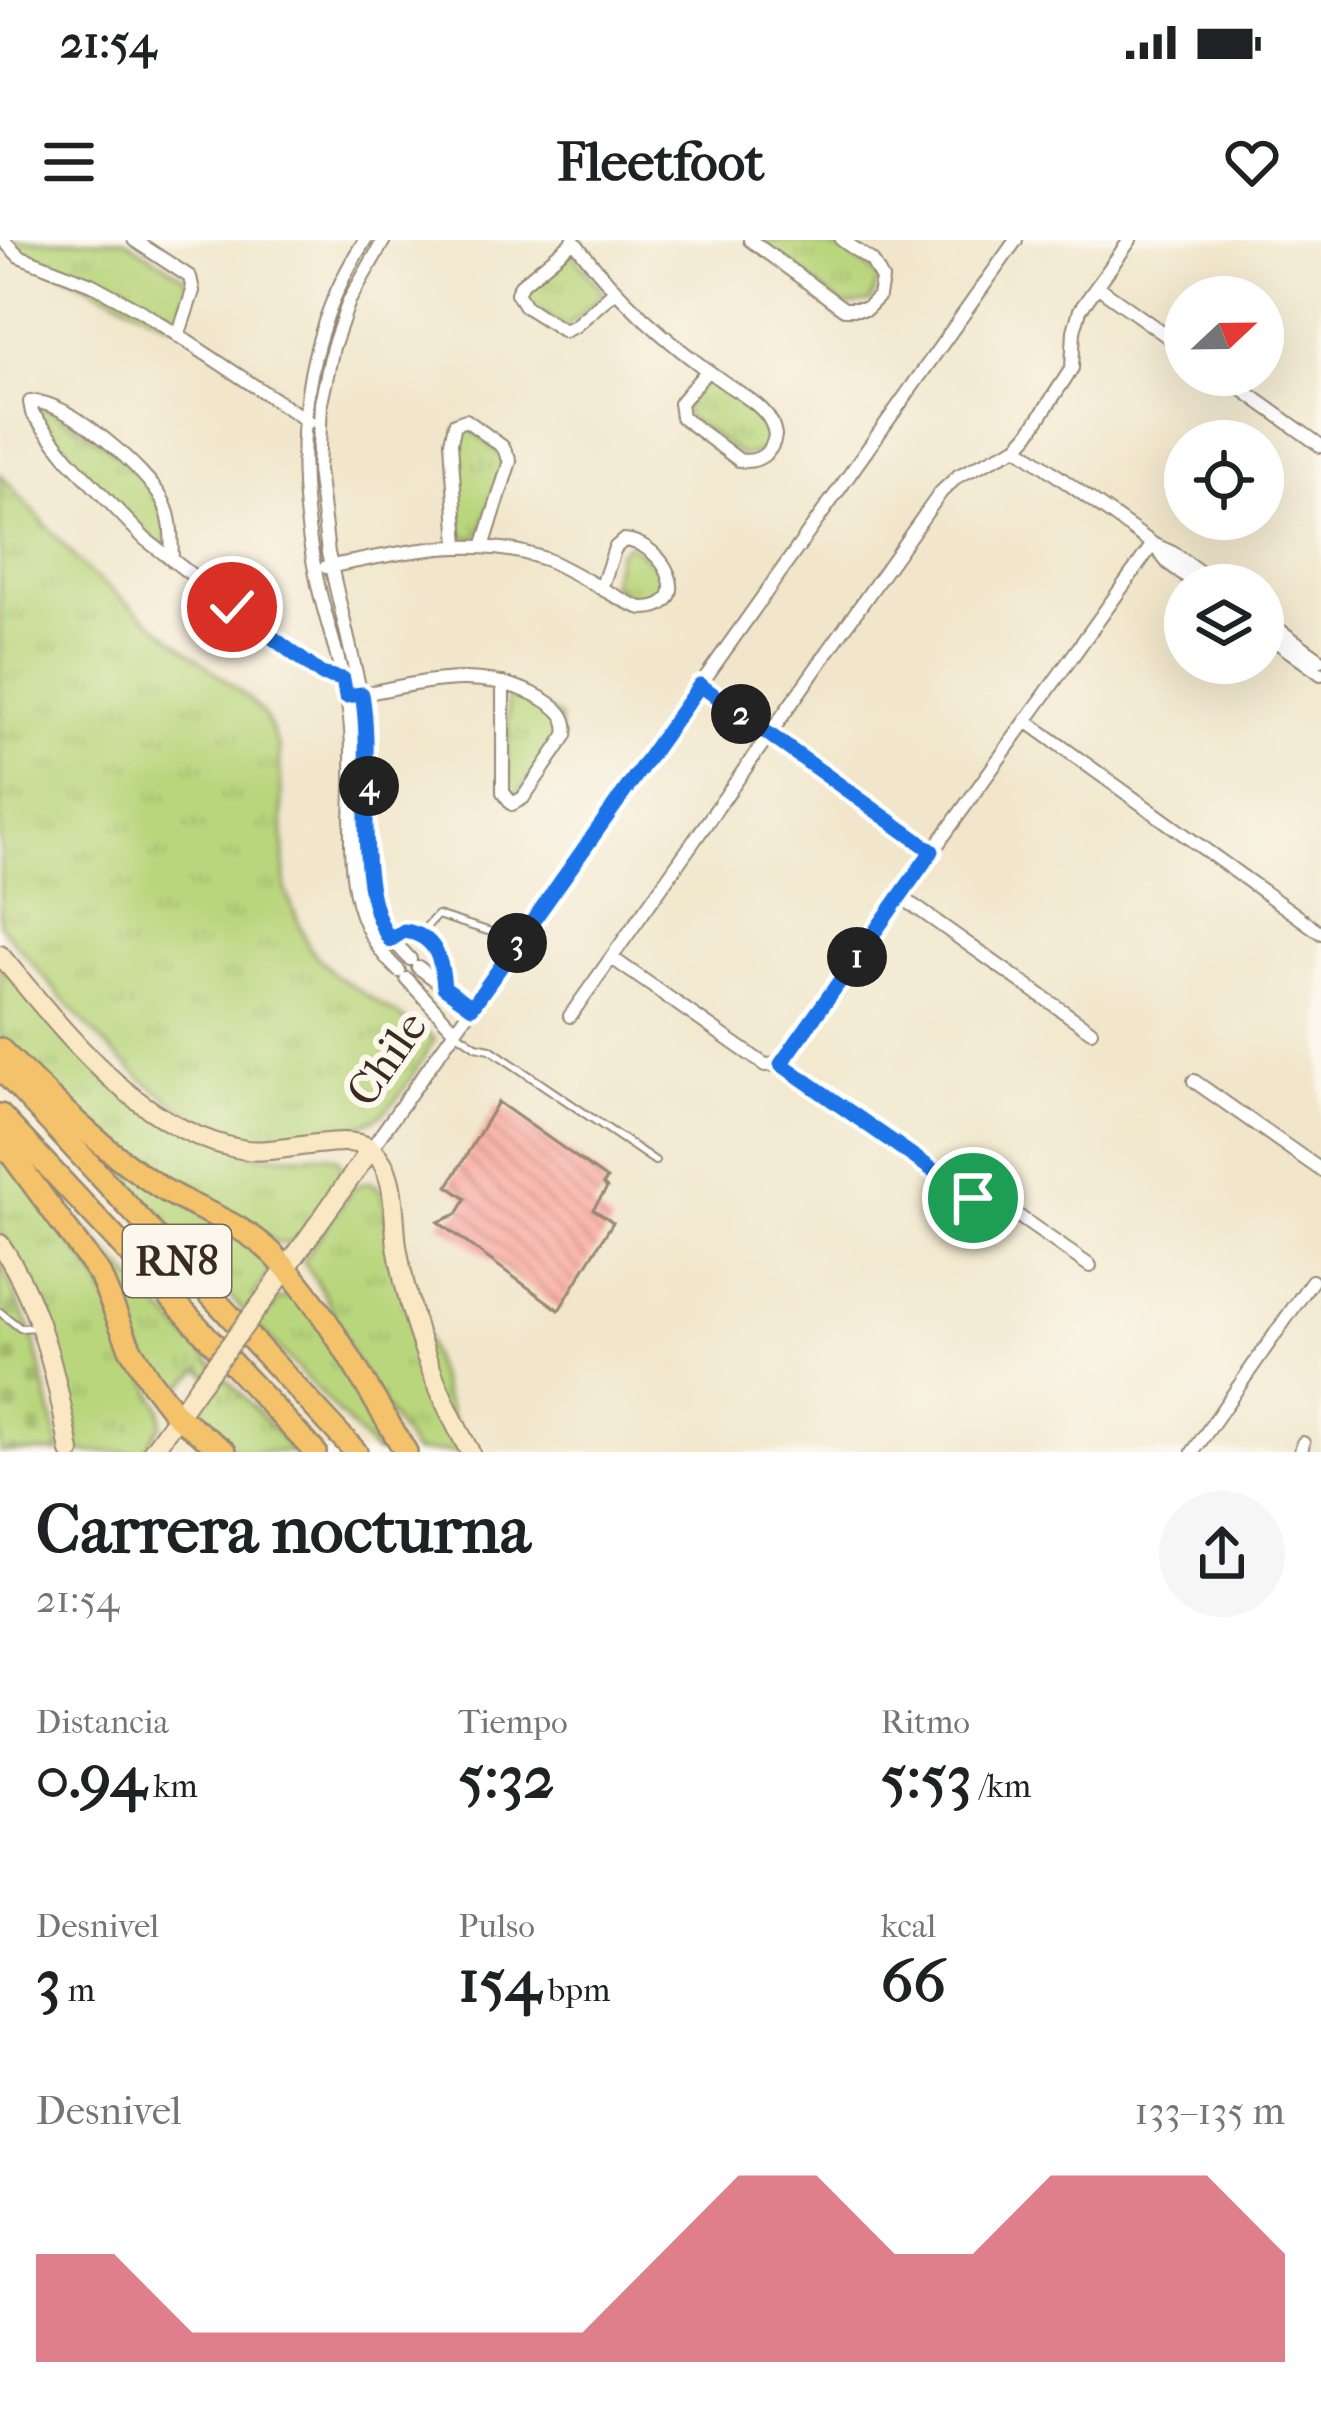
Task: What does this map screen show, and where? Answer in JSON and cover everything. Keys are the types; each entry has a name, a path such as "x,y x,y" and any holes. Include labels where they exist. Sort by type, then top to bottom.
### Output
{"highway":[{"path":"0,1049 137,1171 173,1195 233,1224 270,1251 309,1296 406,1452"},
{"name":"RN8","path":"0,1068 356,1452"},
{"name":"RN8","path":"0,1115 315,1452"},
{"path":"0,1139 100,1275 138,1362 177,1416 225,1452"}],"street":[{"path":"3,240 19,256 92,284 304,421 319,425"},
{"path":"134,240 190,277 193,291 178,336"},
{"path":"365,240 325,320 311,368 304,421 304,496 362,694 370,893 375,914 454,1031"},
{"path":"384,240 359,279 340,325 326,372 319,425 322,567 352,754 354,895 371,943 472,1007"},
{"path":"750,240 838,306 866,309 882,290 880,273 872,261 842,240"},
{"name":"Chile","path":"152,1452 1016,240"},
{"path":"570,1016 941,492 958,476 1017,447 1067,378 1076,318 1130,240"},
{"path":"615,291 564,331 520,302 517,293 525,280 573,241 615,291 770,418 774,442 760,458 740,460 682,417 680,403 707,371"},
{"path":"1097,286 1164,334"},
{"path":"1251,396 1321,446"},
{"path":"172,560 170,520 152,482 55,406 30,402 41,425 103,499 172,560 321,674 343,679"},
{"path":"458,546 452,433 455,424 466,420 503,447 510,461 483,547"},
{"path":"1017,447 1153,544 1189,564"},
{"path":"322,567 458,546 483,547 542,557 644,608 664,600 671,575 661,559 640,543 624,540 615,548 602,586"},
{"path":"1153,544 1169,564"},
{"path":"612,958 765,1065 781,1064 1153,544"},
{"path":"1284,633 1321,660"},
{"path":"1284,647 1321,674"},
{"path":"346,696 452,677 503,682 550,703 568,724 563,741 524,798 512,804 502,792 503,682"},
{"path":"700,685 932,851"},
{"path":"1026,721 1321,933"},
{"path":"900,896 1091,1030"},
{"path":"371,943 390,940"},
{"path":"0,955 103,1070 131,1095 180,1125 245,1149 345,1142 371,1149 389,1182 415,1327 470,1452"},
{"path":"781,1064 973,1198 1014,1213 1090,1266"},
{"path":"1194,1081 1321,1170"},
{"path":"0,1244 39,1327 55,1376 70,1452"},
{"path":"1193,1452 1312,1281"}],"lane":[{"path":"419,934 432,918 442,915 491,932"},
{"path":"390,940 404,931 419,934 442,961 444,987"},
{"path":"454,1031 490,1049 655,1161"},
{"path":"0,1312 20,1328 39,1327"}],"green space":[{"path":"9,240 125,240 186,278 189,286 178,322 169,324 26,255"},
{"path":"756,240 809,242 852,256 879,278 871,302 844,306"},
{"path":"571,252 604,293 567,327 525,302 521,291"},
{"path":"713,381 761,414 772,429 764,452 742,456 685,415 685,404 703,383"},
{"path":"42,406 103,444 143,480 165,521 165,542 158,544 105,495 37,414"},
{"path":"465,424 505,458 481,532 474,539 462,535 456,483 457,428"},
{"path":"0,474 87,571 265,716 279,748 286,891 309,948 335,975 435,1039 397,1098 374,1119 339,1131 275,1138 239,1135 204,1121 170,1100 107,1046 0,925"},
{"path":"628,544 665,570 665,591 657,600 638,603 611,585 618,553"},
{"path":"516,692 560,717 561,738 514,798 507,791 508,697"},
{"path":"0,962 119,1090 259,1156 338,1158 343,1174 298,1237 278,1243 148,1171 28,1068 0,1037"},
{"path":"63,1117 268,1263 269,1273 253,1296 268,1311 279,1299 300,1296 400,1452 375,1452"},
{"path":"0,1147 97,1278 161,1409 161,1425 143,1452 78,1452 62,1372 9,1244 0,1233"},
{"path":"368,1182 383,1196 386,1218 463,1452 414,1452 353,1358 326,1297 303,1260 355,1186"},
{"path":"48,1189 295,1452 237,1452 203,1420 203,1403 216,1384 201,1369 183,1385 169,1387 155,1375"},
{"path":"0,1261 34,1339 60,1452 0,1452"}],"building":[{"path":"498,1102 607,1179 603,1184 607,1188 593,1209 613,1222 559,1310 438,1222 457,1214 466,1199 448,1186"}],"route":[{"path":"232,607 321,674 343,679 346,696 362,694 368,740 373,908 390,940 404,931 415,932 436,950 444,987 472,1007 700,685 932,851 781,1064 973,1198"}]}
